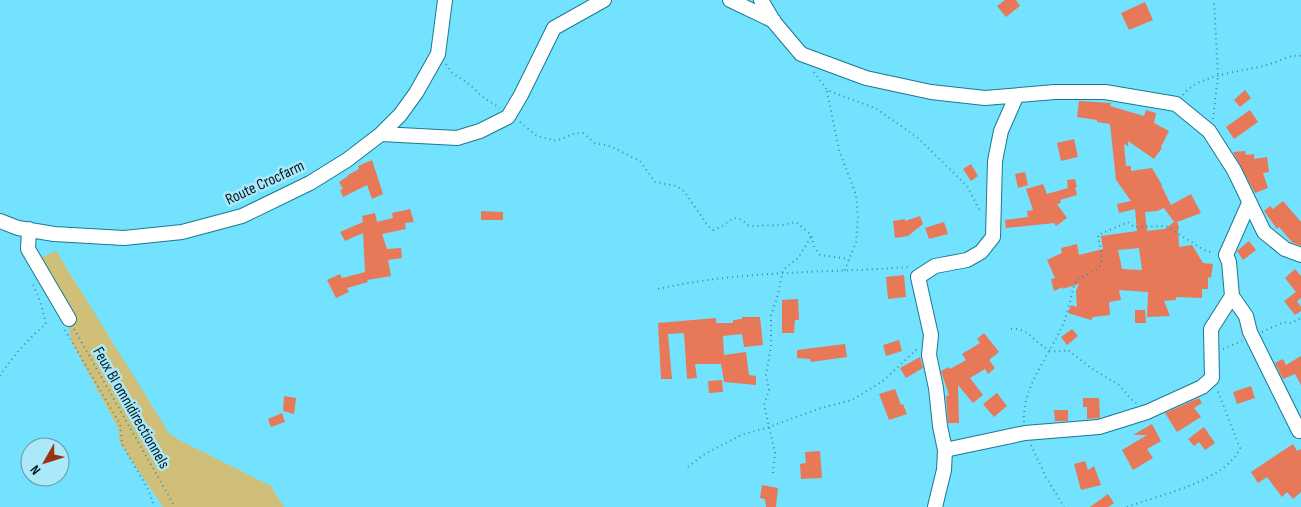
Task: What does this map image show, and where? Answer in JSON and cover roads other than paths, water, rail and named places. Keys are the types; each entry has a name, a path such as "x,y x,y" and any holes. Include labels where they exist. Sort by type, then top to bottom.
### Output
{"street":[{"name":"Route Crocfarm","path":"0,221 18,228 54,234 124,238 182,232 242,216 310,183 348,160 381,134 400,115 416,93 438,54 445,0"},
{"path":"381,134 457,138 480,131 508,117 554,28 604,0"},
{"path":"730,0 774,22"},
{"path":"761,0 774,22 800,54 866,78 931,92 985,98 1016,97 1055,92 1105,92 1176,104 1209,131 1234,170 1264,232 1285,249 1301,255"},
{"path":"935,507 944,470 946,450 940,426 936,388 929,355 931,335 918,277 935,266 967,260 981,252 992,237 994,161 1001,131 1016,97"},
{"path":"1249,203 1226,255 1229,262 1232,296 1246,316 1250,332 1299,431"},
{"path":"29,229 28,249 65,322"},
{"path":"946,450 1025,433 1099,427 1147,412 1202,387 1212,378 1211,329 1232,296"}]}
